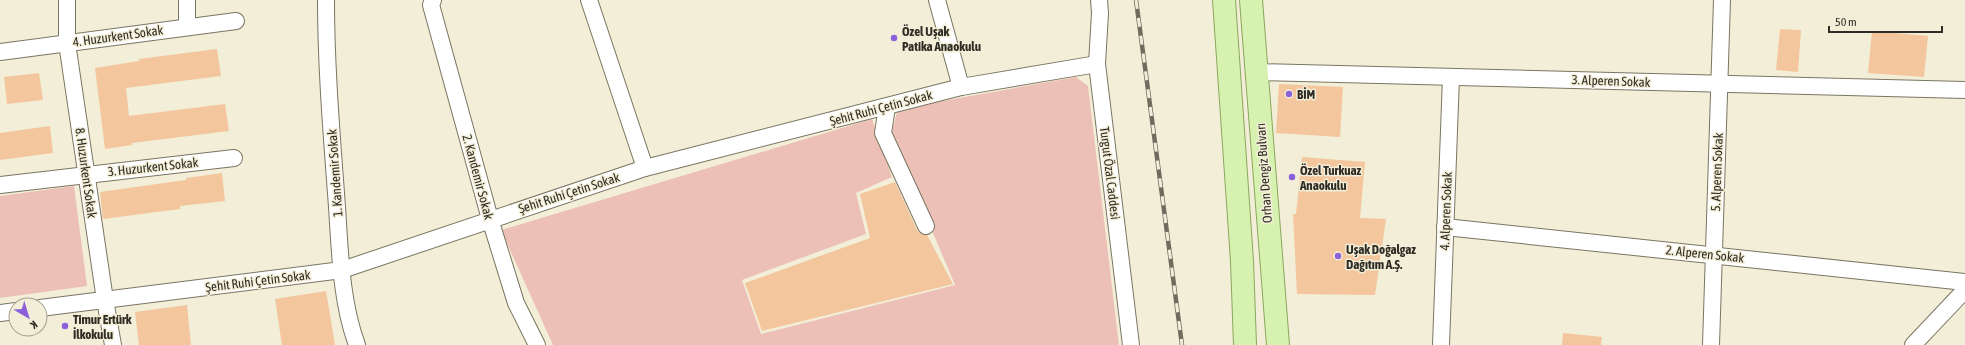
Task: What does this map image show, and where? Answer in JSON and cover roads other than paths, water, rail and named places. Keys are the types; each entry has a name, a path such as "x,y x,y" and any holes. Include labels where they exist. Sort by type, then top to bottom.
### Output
{"main road":[{"name":"Orhan Dengiz Bulvarı","path":"1224,0 1242,261 1245,345"},
{"name":"Orhan Dengiz Bulvarı","path":"1251,0 1278,345"}],"street":[{"name":"8. Huzurkent Sokak","path":"67,0 67,43 113,345"},
{"path":"187,0 187,27"},
{"name":"1. Kandemir Sokak","path":"326,0 326,62 342,270 348,310 357,345"},
{"path":"589,0 645,168"},
{"path":"937,0 960,87"},
{"name":"Turgut Özal Caddesi","path":"1099,0 1100,13 1097,64 1131,345"},
{"name":"5. Alperen Sokak","path":"1711,345 1722,0"},
{"name":"2. Kandemir Sokak","path":"432,2 490,219 516,303 537,345"},
{"name":"4. Huzurkent Sokak","path":"0,52 236,20"},
{"name":"Şehit Ruhi Çetin Sokak","path":"48,307 342,270 645,168 960,87 1097,64"},
{"name":"3. Alperen Sokak","path":"1257,72 1965,90"},
{"name":"4. Alperen Sokak","path":"1441,345 1451,77"},
{"path":"887,107 884,133 926,226"},
{"name":"3. Huzurkent Sokak","path":"0,185 234,158"},
{"name":"2. Alperen Sokak","path":"1445,227 1965,282"},
{"path":"1913,345 1965,290"}],"railway":[{"path":"1136,0 1182,345"}],"place":[{"name":"Özel Uşak Patika Anaokulu","path":"894,38"},
{"name":"BİM","path":"1289,94"},
{"name":"Özel Turkuaz Anaokulu","path":"1292,177"},
{"name":"Uşak Doğalgaz Dağıtım A.Ş.","path":"1338,256"},
{"name":"Timur Ertürk İlkokulu","path":"65,326"}]}
